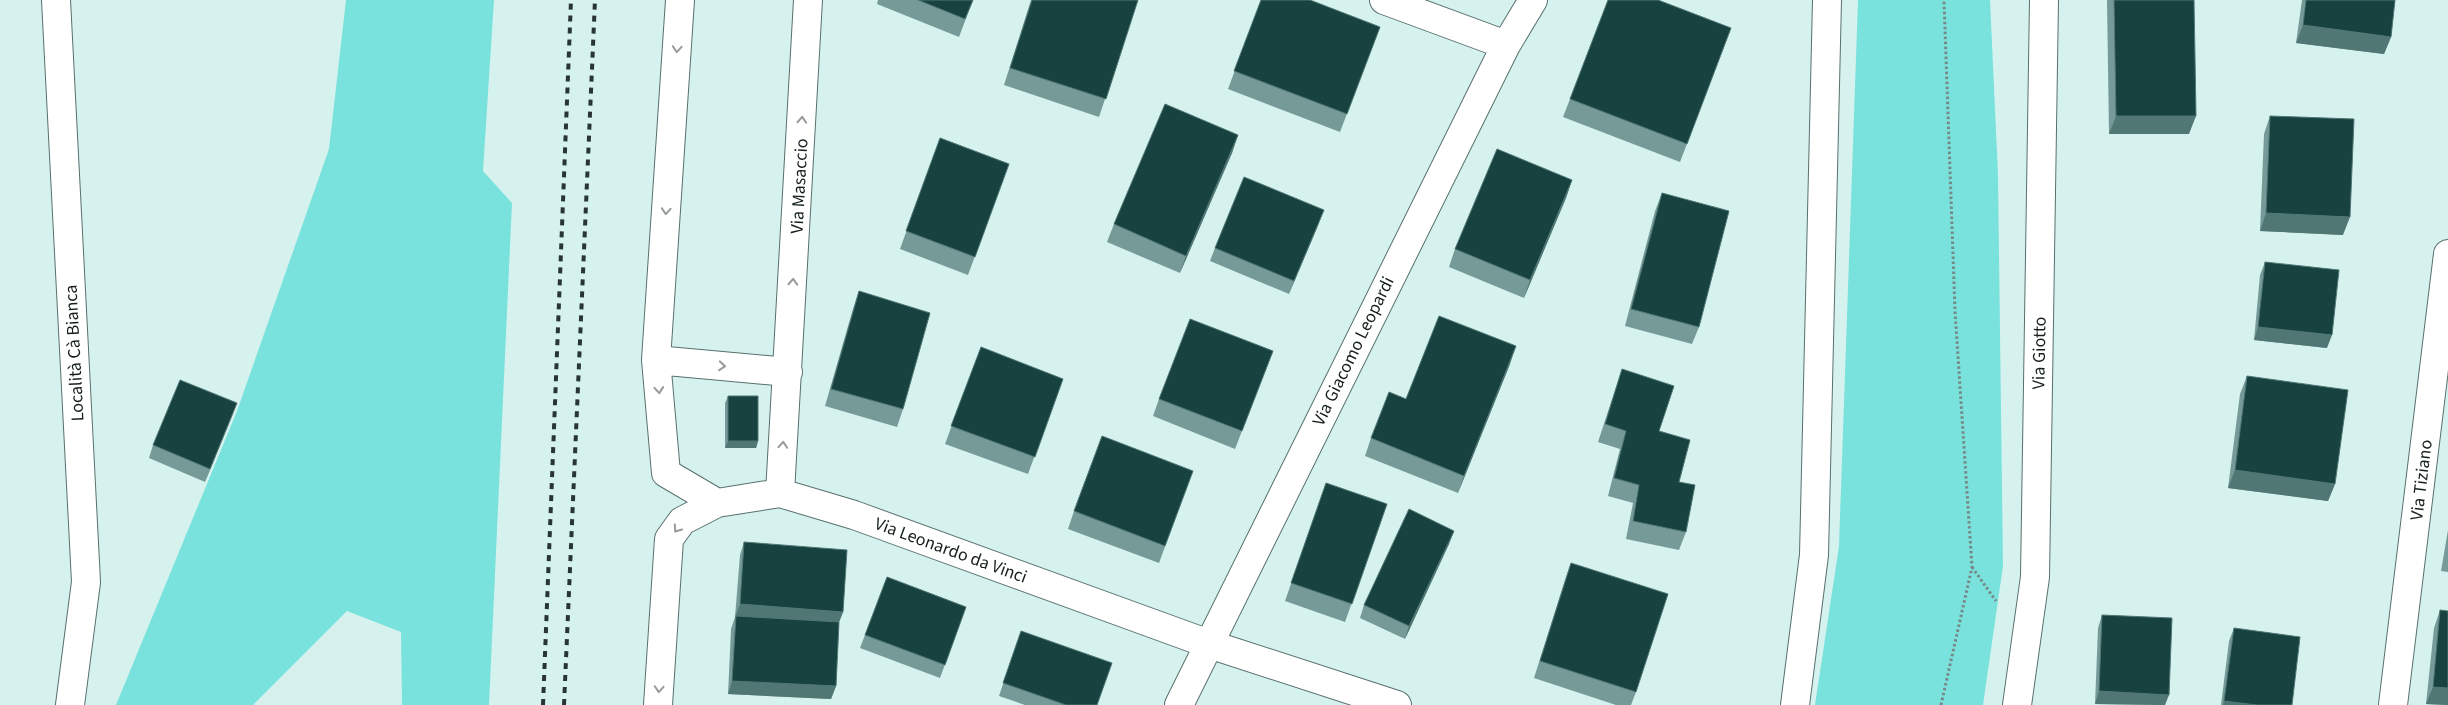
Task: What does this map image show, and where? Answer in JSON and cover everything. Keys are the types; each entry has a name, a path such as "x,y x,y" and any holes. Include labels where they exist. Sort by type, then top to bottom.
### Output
{"street":[{"name":"Località Cà Bianca","path":"56,0 86,582 70,705"},
{"path":"680,0 656,360 666,473 717,503"},
{"name":"Via Masaccio","path":"780,493 808,0"},
{"path":"1384,0 1506,45"},
{"name":"Via Giacomo Leopardi","path":"1179,705 1506,45 1533,0"},
{"path":"1795,705 1814,555 1827,0"},
{"name":"Via Giotto","path":"2017,705 2035,577 2044,0"},
{"name":"Via Tiziano","path":"2393,705 2448,254"},
{"path":"656,360 788,372"},
{"name":"Via Leonardo da Vinci","path":"658,705 669,539 682,521 717,503 780,493 854,515 1209,644 1396,705"}],"path":[{"path":"1941,705 1972,566 1955,311 1944,0"},
{"path":"1972,566 1998,602"}],"shaded area":[{"path":"346,0 494,0 483,171 512,203 489,705 402,705 401,632 347,611 253,705 116,705 237,411 329,149"},
{"path":"1858,0 1990,0 1998,175 2003,566 1983,705 1815,705 1839,546"}],"building":[{"path":"918,0 973,0 965,19"},
{"path":"1032,0 1138,0 1106,99 1010,68"},
{"path":"1261,0 1310,0 1380,27 1347,114 1234,71"},
{"path":"1608,0 1658,0 1731,28 1687,144 1570,99"},
{"path":"2114,0 2194,0 2196,116 2116,116"},
{"path":"2306,0 2395,0 2391,37 2303,25"},
{"path":"1165,104 1238,135 1186,256 1114,224"},
{"path":"2270,116 2354,119 2350,217 2266,213"},
{"path":"940,138 1009,164 975,257 906,231"},
{"path":"1497,149 1572,180 1530,280 1455,249"},
{"path":"1244,177 1324,210 1294,281 1215,248"},
{"path":"1662,193 1729,211 1699,327 1631,309"},
{"path":"2265,262 2339,270 2332,335 2258,327"},
{"path":"859,291 930,313 903,409 831,389"},
{"path":"1439,316 1516,346 1464,476 1371,438 1389,392 1406,399"},
{"path":"1190,319 1273,351 1242,431 1159,399"},
{"path":"981,347 1063,379 1035,457 951,426"},
{"path":"1622,369 1674,386 1659,431 1690,440 1679,482 1695,485 1686,532 1633,521 1639,485 1614,478 1626,431 1605,424"},
{"path":"2247,376 2348,390 2335,484 2235,470"},
{"path":"180,380 237,403 210,469 153,445"},
{"path":"728,396 758,396 758,441 728,441"},
{"path":"1102,436 1193,471 1165,546 1074,511"},
{"path":"1326,483 1387,504 1352,604 1291,583"},
{"path":"1409,509 1454,531 1409,626 1364,605"},
{"path":"744,542 847,550 843,612 740,604"},
{"path":"1571,563 1668,594 1636,692 1540,661"},
{"path":"887,577 966,607 945,665 865,635"},
{"path":"2440,610 2448,611 2448,688 2433,687"},
{"path":"2102,615 2172,618 2169,695 2099,691"},
{"path":"736,616 839,622 836,686 732,681"},
{"path":"2234,628 2300,637 2292,705 2257,705 2224,701"},
{"path":"1021,631 1112,663 1097,705 1066,705 1003,683"}],"railway":[{"path":"543,705 571,0"},
{"path":"564,705 595,0"}]}
